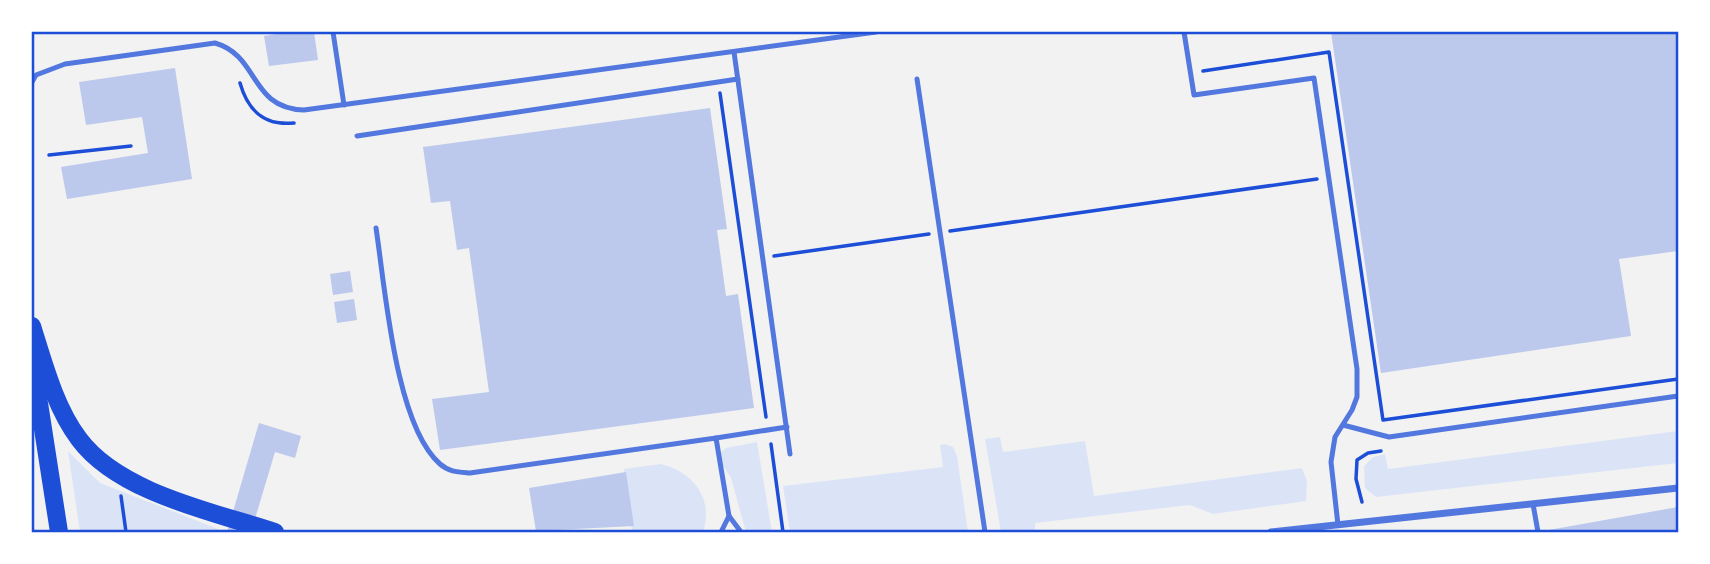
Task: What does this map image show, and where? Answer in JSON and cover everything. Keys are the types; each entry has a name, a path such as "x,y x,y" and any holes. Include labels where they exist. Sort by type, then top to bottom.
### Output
{"main road":[{"path":"32,326 56,398 79,439 97,459 150,489 275,533"},
{"path":"32,358 59,533"}],"street":[{"path":"1271,533 1678,488"}],"lane":[{"path":"334,32 344,105"},
{"path":"32,82 36,75 65,64 215,43 237,54 267,98 278,106 304,110 876,32"},
{"path":"1184,32 1194,95 1314,78 1357,369 1357,397 1335,437 1331,462 1338,525"},
{"path":"734,52 790,454"},
{"path":"357,136 738,79"},
{"path":"917,79 985,533"},
{"path":"376,228 402,397 431,454 441,465 454,472 470,473 787,427"},
{"path":"1343,425 1389,437 1678,396"},
{"path":"716,438 729,516 741,533"},
{"path":"1533,504 1538,533"},
{"path":"721,533 729,516"}],"path":[{"path":"239,80 249,106 265,120 276,124 304,122"},
{"path":"719,82 766,417"},
{"path":"49,155 131,146"},
{"path":"763,258 1347,175"},
{"path":"1398,418 1678,379"},
{"path":"771,444 783,533"},
{"path":"1362,502 1356,479 1357,460 1368,453 1381,451"},
{"path":"120,490 126,533"}],"shaded area":[{"path":"1678,431 1678,463 1376,497 1365,488 1364,466 1373,457 1385,454 1388,469"},
{"path":"1000,437 1003,452 1085,441 1094,496 1302,468 1307,481 1306,501 1213,514 1190,505 1035,523 1035,530 1001,532 985,439"},
{"path":"757,442 772,532 746,532 731,478 720,461 721,452 726,448"},
{"path":"940,445 953,447 957,456 968,532 790,532 783,486 943,467"},
{"path":"68,451 100,483 226,532 80,532"},
{"path":"660,464 682,473 698,488 706,508 703,532 632,532 624,469"}],"building":[{"path":"276,32 314,32 318,60 269,66 264,36 277,34"},
{"path":"1331,32 1678,32 1678,251 1619,259 1631,336 1381,373"},
{"path":"175,68 192,179 67,199 61,167 148,153 142,117 86,125 79,82"},
{"path":"710,108 727,229 717,230 726,296 738,294 754,408 440,450 432,399 489,392 469,248 457,250 450,201 431,203 423,147"},
{"path":"350,271 353,292 333,295 330,274"},
{"path":"354,299 357,320 337,323 334,302"},
{"path":"259,423 301,436 295,458 275,452 251,532 227,532"},
{"path":"626,472 634,526 536,531 529,488"},
{"path":"1678,507 1678,532 1543,531"}]}
